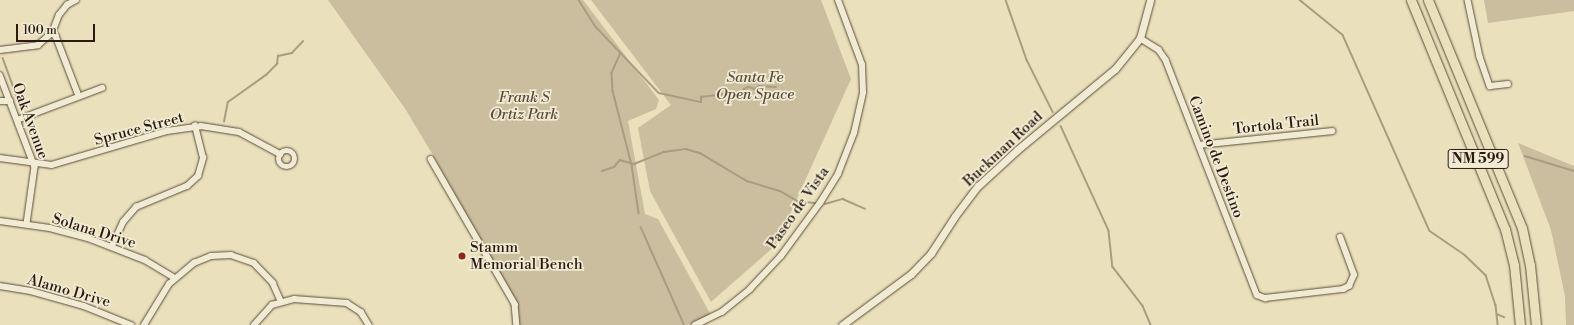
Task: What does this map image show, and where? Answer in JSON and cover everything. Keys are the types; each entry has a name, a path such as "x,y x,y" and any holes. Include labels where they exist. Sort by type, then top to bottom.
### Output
{"highway":[{"name":"NM 599","path":"1411,0 1505,229 1514,265 1520,325"},
{"name":"NM 599","path":"1428,0 1520,223 1530,265 1536,325"}],"street":[{"path":"0,50 24,49 38,45 52,33 59,16 67,5 76,0"},
{"name":"Paseo de Vista","path":"695,325 722,312 750,290 781,256 838,174 854,133 863,93 862,65 838,0"},
{"name":"Buckman Road","path":"842,325 911,274 931,253 955,216 978,186 1033,137 1115,69 1140,38 1150,0"},
{"path":"1468,0 1480,57 1490,86 1508,84"},
{"path":"52,33 56,36 79,96"},
{"name":"Camino de Destino","path":"1140,38 1159,50 1166,60 1257,295 1265,298 1344,289 1349,286 1354,276 1340,238"},
{"name":"Oak Avenue","path":"0,75 34,163 35,173 27,224"},
{"path":"17,120 102,88"},
{"path":"0,101 10,101"},
{"path":"112,246 122,222 136,207 187,186 198,176 203,158 196,126"},
{"name":"Spruce Street","path":"0,158 48,166 64,163 167,131 196,126 219,127 239,132 280,154"},
{"name":"Tortola Trail","path":"1199,145 1332,130"},
{"path":"431,159 515,304 517,325"},
{"name":"Solana Drive","path":"0,221 27,224 70,233 112,246 150,262 175,278"},
{"path":"144,325 159,297 175,278 205,258 224,255 239,257 254,263 264,272 276,289 281,301"},
{"name":"Alamo Drive","path":"0,286 31,291 84,306 130,325"},
{"path":"254,325 269,308 281,301 294,299 347,303 361,312 369,325"}],"green space":[{"name":"Frank S Ortiz Park","path":"328,0 583,0 659,100 656,109 628,121 645,214 658,219 712,317 697,325 519,325 511,297 434,157 406,110"},
{"name":"Santa Fe Open Space","path":"591,0 821,0 851,79 776,245 711,302 650,191 638,128 671,105"},
{"path":"1484,0 1574,0 1574,11 1488,23"},
{"path":"1518,143 1574,166 1574,325 1566,325 1565,296 1551,230"}],"waterway":[{"path":"579,0 596,27 659,93 701,102 701,97 733,93 739,97 744,89 749,87 755,89 759,86 776,87"},
{"path":"1006,0 1027,60 1053,112"},
{"path":"1300,0 1343,35 1430,231 1465,255 1486,275 1496,305 1498,325"},
{"path":"224,122 228,102 266,75 277,64 278,56 292,53 303,41"},
{"path":"621,53 612,73 613,91 632,165 639,213"},
{"path":"3,58 21,107"},
{"path":"1061,126 1109,231 1113,267 1143,306 1151,325"},
{"path":"602,171 614,167 620,160 634,164 664,152 686,149 700,153 747,181 780,191 797,201 817,203"},
{"path":"1525,156 1574,171"},
{"path":"825,204 843,199 865,209"},
{"path":"641,227 684,324"},
{"path":"1497,314 1504,317"}],"place":[{"name":"Stamm Memorial Bench","path":"462,256"}]}
